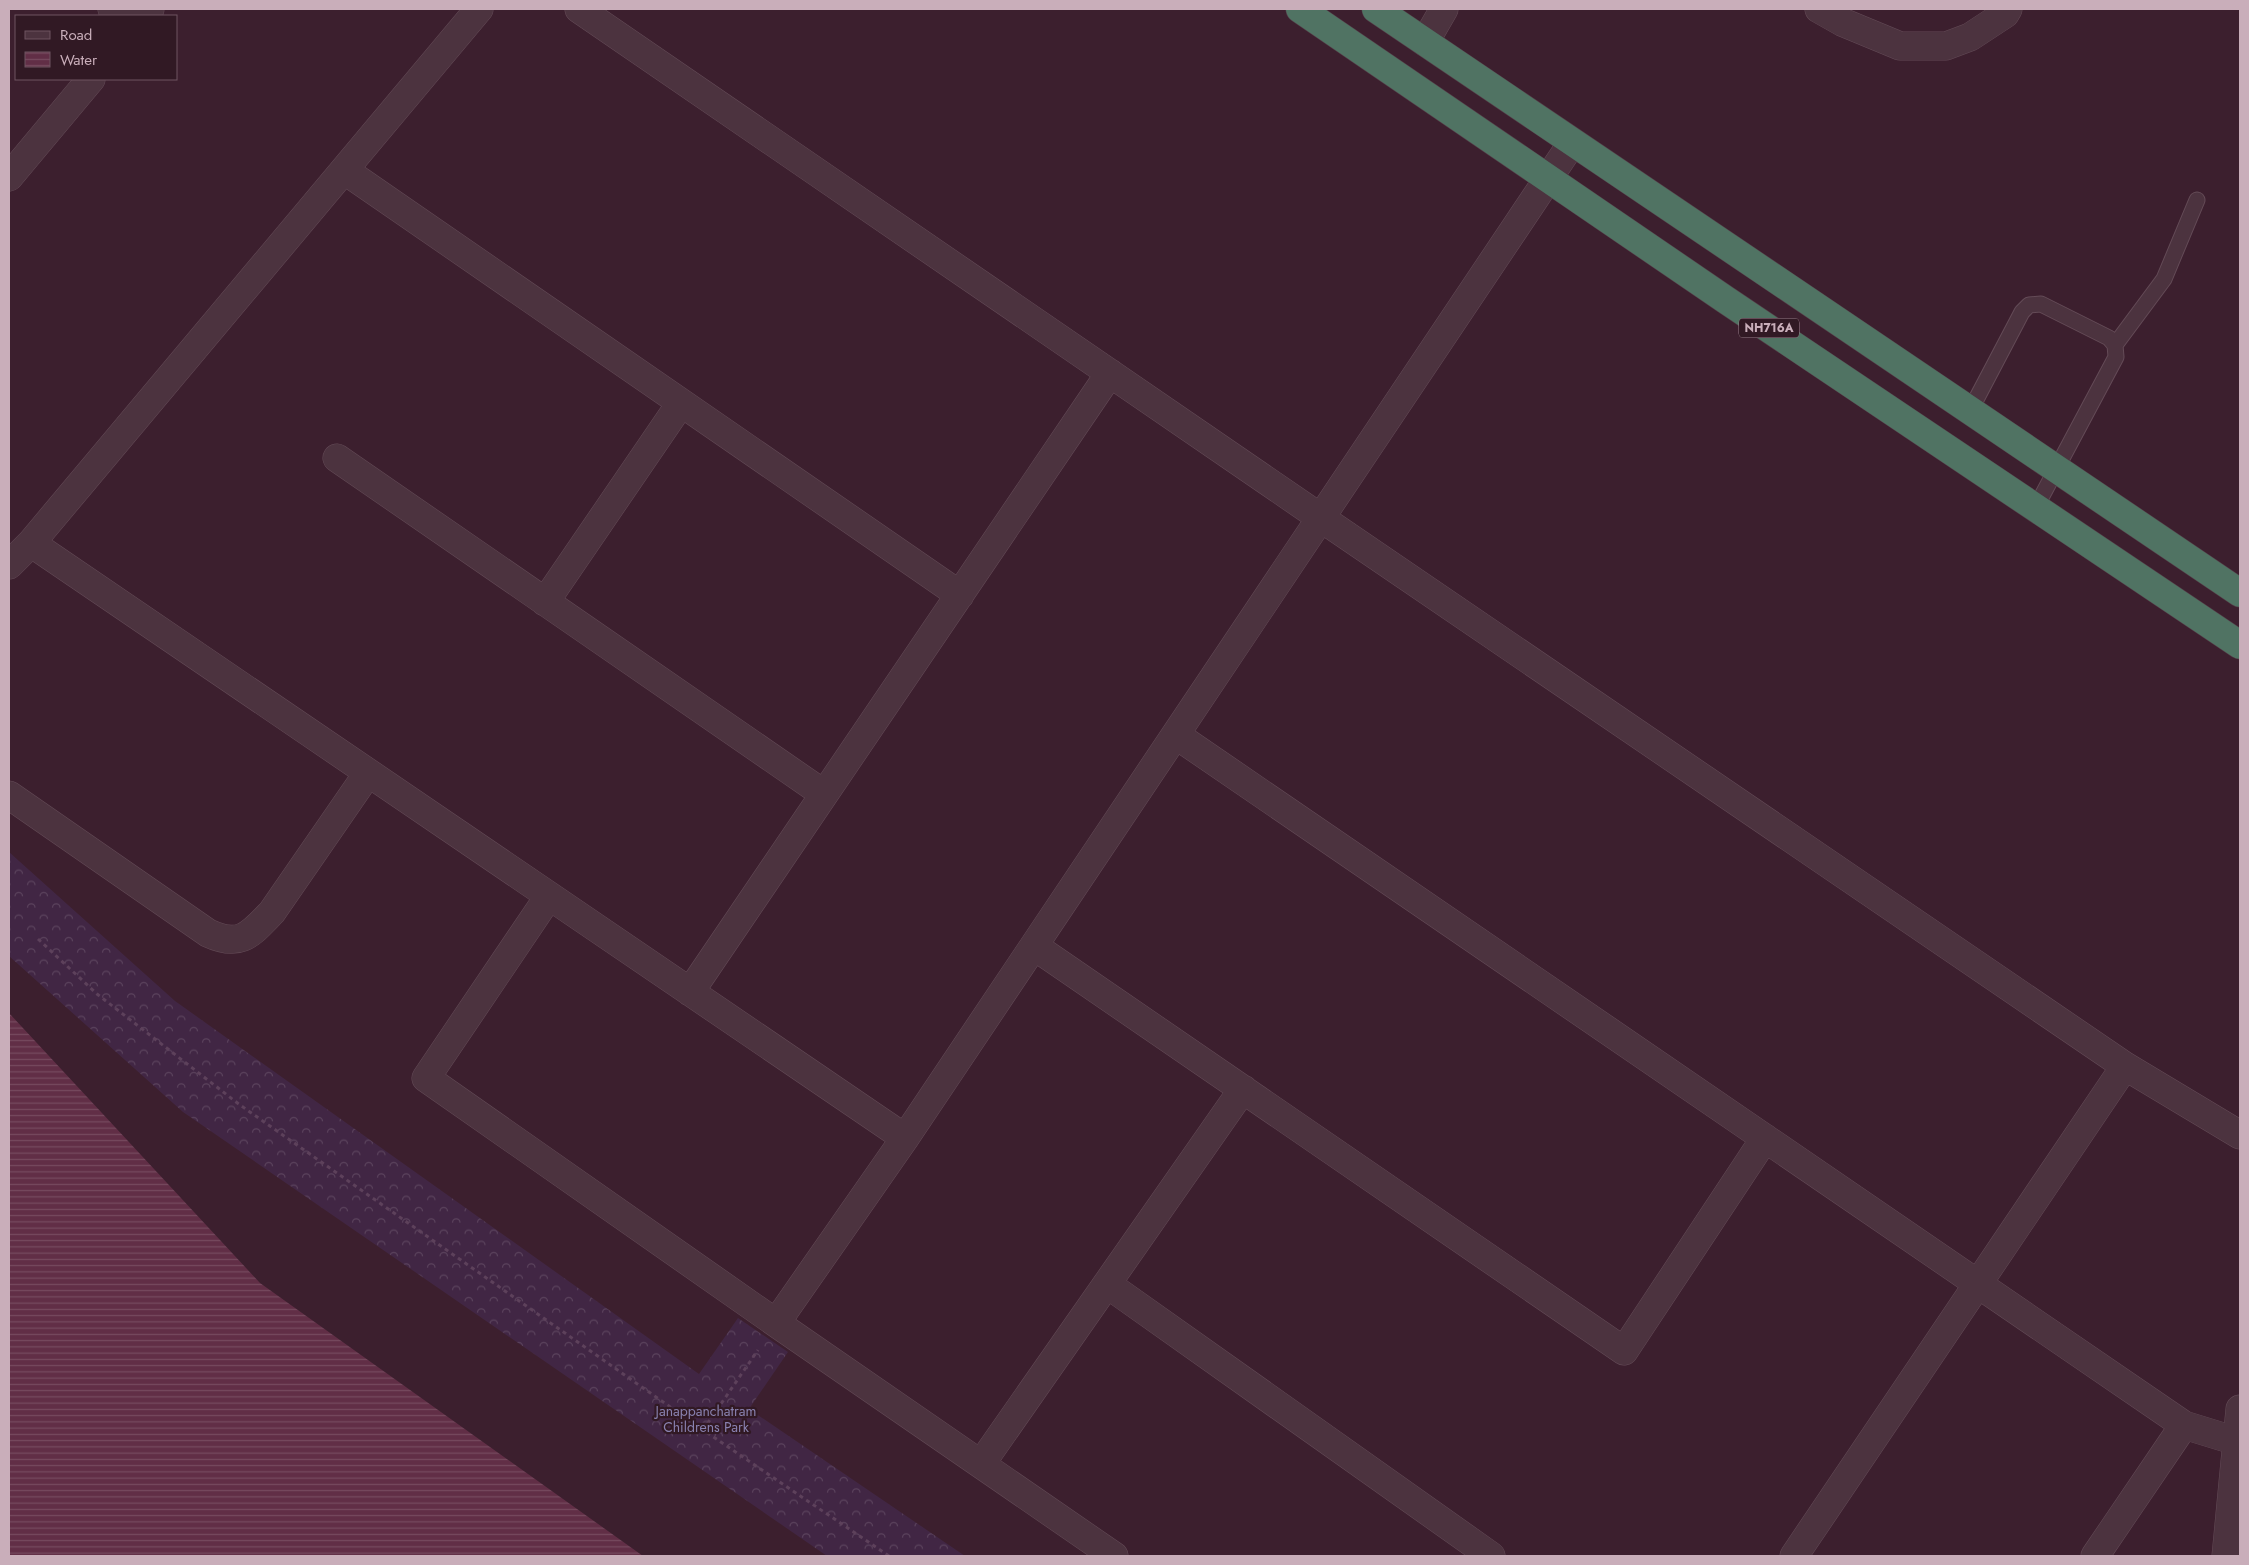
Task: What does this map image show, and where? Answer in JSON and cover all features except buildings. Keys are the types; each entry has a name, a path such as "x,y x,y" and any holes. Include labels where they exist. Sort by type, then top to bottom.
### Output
{"highway":[{"name":"NH716A","path":"1300,9 2240,645"},
{"name":"NH716A","path":"1376,9 2240,592"}],"street":[{"path":"9,565 31,543 479,9"},
{"path":"579,9 2125,1066 2240,1135"},
{"path":"1424,42 1444,9"},
{"path":"1819,9 1842,22 1900,46 1946,46 1970,37 2005,14 2008,9"},
{"path":"9,177 90,80"},
{"path":"776,1323 905,1138 1572,142"},
{"path":"344,170 960,595"},
{"path":"690,992 1110,373"},
{"path":"546,602 681,403"},
{"path":"337,458 824,794"},
{"path":"31,543 905,1138"},
{"path":"1176,735 2184,1425 2236,1441"},
{"path":"9,795 208,932 222,940 239,939 256,929 272,912 368,772"},
{"path":"549,896 426,1078 776,1323 1114,1556"},
{"path":"1034,946 1624,1351 1765,1138"},
{"path":"1794,1556 2125,1066"},
{"path":"981,1464 1243,1089"},
{"path":"1107,1284 1491,1556"},
{"path":"2226,1556 2240,1410"},
{"path":"2095,1556 2184,1425"}],"lane":[{"path":"2115,345 2164,280 2197,200"},
{"path":"1970,411 2022,312 2029,305 2041,304 2109,338 2115,345 2116,357 2036,508"}],"path":[{"path":"38,940 97,994 240,1105 703,1430 889,1556"},
{"path":"703,1430 776,1323"}],"green space":[{"name":"Janappanchatram Childrens Park","path":"9,852 175,1001 699,1374 738,1318 788,1352 749,1409 965,1556 827,1556 183,1112 9,956"}],"water":[{"path":"9,1013 260,1283 643,1556 9,1556"}]}
